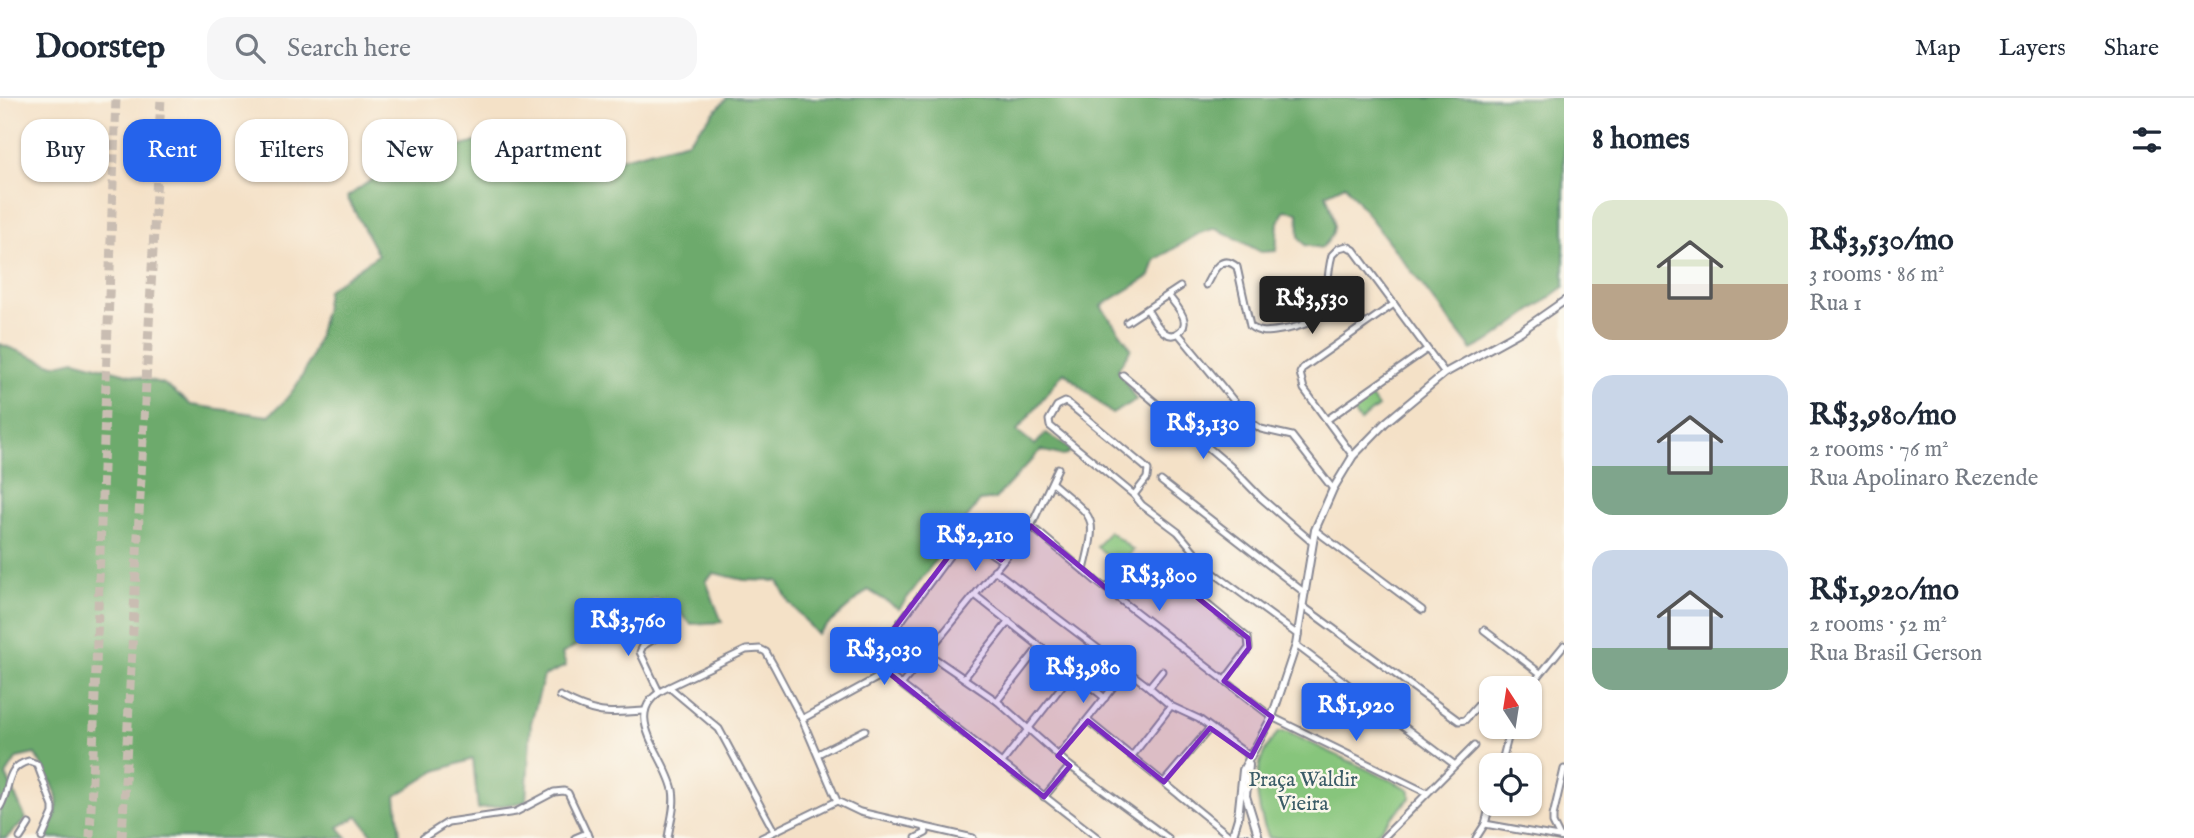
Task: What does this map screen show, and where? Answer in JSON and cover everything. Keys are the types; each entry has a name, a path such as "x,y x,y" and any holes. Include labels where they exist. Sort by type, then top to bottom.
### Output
{"street":[{"path":"1206,285 1216,266 1227,261 1233,263 1237,267 1250,326 1265,333 1299,327 1309,324 1325,309 1332,255 1339,248 1347,246 1354,250 1445,373"},
{"path":"1127,322 1180,287"},
{"path":"1147,309 1161,331 1171,335 1178,333 1183,328 1184,318 1168,295"},
{"path":"1232,838 1238,818 1240,782 1272,717 1296,645 1315,530 1333,489 1353,456 1385,423 1445,373 1521,331 1564,300"},
{"path":"1353,456 1304,389 1300,373 1303,368 1394,304"},
{"path":"1178,333 1252,423 1261,429 1292,436 1333,489"},
{"path":"1328,419 1426,350"},
{"path":"1123,375 1237,472 1261,498 1312,542"},
{"path":"1134,495 1147,478 1148,470 1069,404 1065,402 1057,406 1049,420 1050,426 1134,495 1142,505 1178,532 1212,570 1298,635"},
{"path":"902,684 1031,526 1058,468"},
{"path":"1161,481 1305,593"},
{"path":"1052,483 1090,517 1093,534 1084,570"},
{"path":"1031,526 1272,717 1427,793"},
{"path":"1315,530 1422,610"},
{"path":"1001,560 969,538 961,540 874,655 875,662 1098,838"},
{"path":"1106,588 1144,558 1157,563 1248,638 1249,648 1224,681"},
{"path":"994,570 1171,706 1210,727 1250,758"},
{"path":"975,595 1105,698"},
{"path":"1304,607 1459,721 1465,720 1479,704"},
{"path":"965,677 1009,621"},
{"path":"1484,630 1540,673"},
{"path":"659,636 643,646 640,652 659,692"},
{"path":"1296,645 1455,765"},
{"path":"1538,676 1564,645"},
{"path":"997,701 1039,647"},
{"path":"668,838 674,803 673,790 648,732 645,711 647,702 659,692 746,650 760,649 766,652 802,719 837,800 860,812 926,833 973,838"},
{"path":"927,653 997,701 1058,756 1168,838"},
{"path":"1058,756 1126,671"},
{"path":"1149,687 1162,671"},
{"path":"802,719 886,673"},
{"path":"1001,764 1072,673"},
{"path":"669,687 719,729 774,831"},
{"path":"560,696 593,712 609,714 645,711"},
{"path":"1132,756 1171,706"},
{"path":"1088,721 1232,838 1247,838"},
{"path":"1164,782 1210,727"},
{"path":"818,754 865,730"},
{"path":"1383,838 1474,746"},
{"path":"1250,758 1246,796 1259,838"},
{"path":"0,807 13,769 18,764 29,761 37,764 53,807 42,838"},
{"path":"1044,797 1070,765"},
{"path":"1561,838 1553,823 1564,769"},
{"path":"423,838 448,822 516,811 559,791 568,793 588,835 575,838"},
{"path":"761,838 837,800"},
{"path":"1476,838 1487,816"},
{"path":"20,838 29,824"},
{"path":"1485,824 1561,838"},
{"path":"916,838 926,833"}],"highlighted area":[{"path":"1031,526 1106,588 1149,559 1248,638 1249,648 1224,681 1272,717 1251,757 1210,728 1164,782 1088,721 1058,756 1070,766 1044,797 875,662 874,655 961,540 969,538 1001,560"}],"green space":[{"path":"727,98 1564,98 1564,287 1493,339 1472,350 1345,185 1326,194 1334,229 1328,242 1321,248 1305,245 1299,237 1298,212 1285,210 1278,222 1276,251 1261,252 1216,228 1200,233 1155,260 1150,276 1101,306 1131,348 1118,369 1136,400 1112,414 1064,372 1017,431 1035,445 1046,433 1073,450 1063,456 1041,450 995,499 980,501 899,609 868,590 817,634 789,602 778,581 744,580 714,573 706,581 722,622 691,624 675,607 656,598 562,654 566,666 544,676 531,723 526,802 478,809 473,759 436,771 396,796 400,835 374,837 358,816 338,827 347,838 46,838 56,813 56,794 35,754 17,758 6,775 26,819 6,838 0,838 0,344 54,365 75,360 164,384 191,405 268,416 293,390 310,359 321,325 327,290 378,255 347,197 368,182 457,182 457,148 471,143 471,182 626,182 626,157 688,141"},
{"path":"1371,397 1378,407 1360,421 1352,411"},
{"path":"1109,531 1133,550 1121,565 1097,547"},
{"name":"Praça Waldir Vieira","path":"1279,732 1287,732 1407,788 1410,798 1372,838 1269,838 1260,811 1257,783 1263,756 1269,743"}],"tunnel":[{"path":"90,838 116,98"},
{"path":"122,838 161,98"}]}
